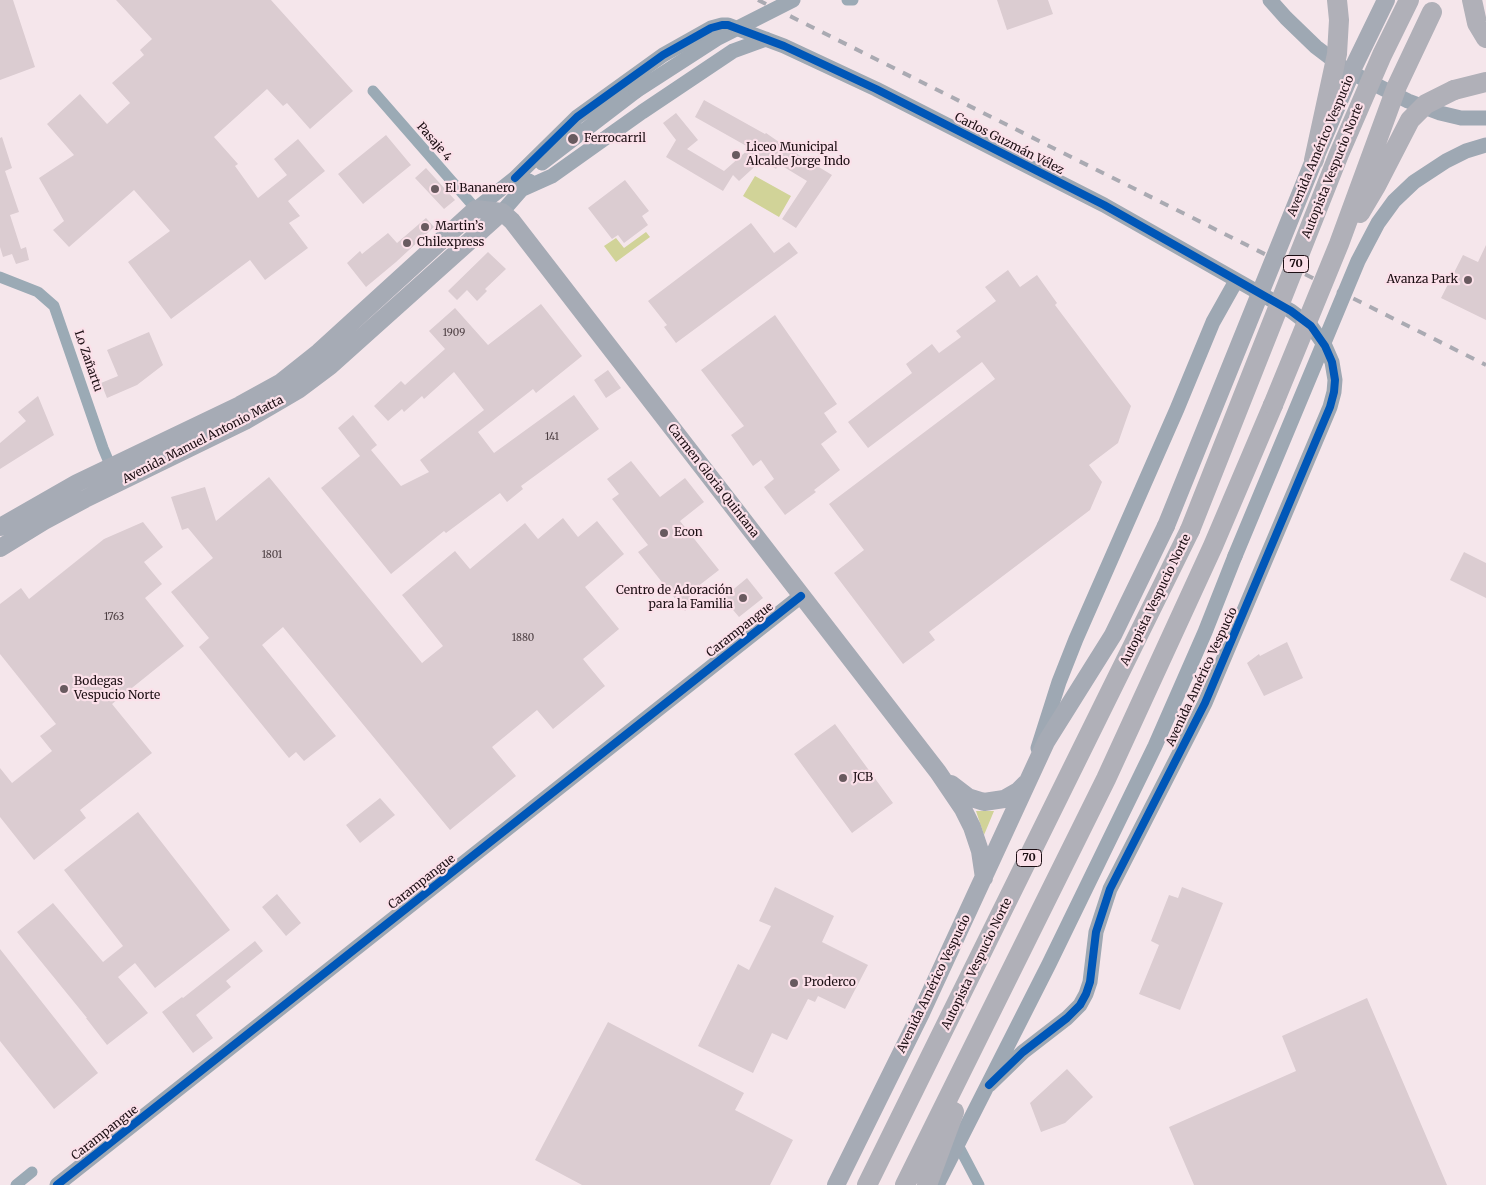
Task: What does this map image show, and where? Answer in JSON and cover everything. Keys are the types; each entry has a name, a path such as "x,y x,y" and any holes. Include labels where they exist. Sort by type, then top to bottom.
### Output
{"highway":[{"path":"1314,160 1337,54 1339,20 1337,0"},
{"name":"Autopista Vespucio Norte","path":"867,1185 1190,530 1339,154 1382,55 1409,0"},
{"name":"70","path":"905,1185 1106,779 1213,546 1339,244 1397,86 1439,0"},
{"path":"1472,0 1481,31"},
{"path":"1339,244 1367,202 1410,120 1426,104 1454,90 1486,82"},
{"path":"927,1185 986,1022"}],"main road":[{"name":"Avenida Américo Vespucio","path":"836,1185 921,1013 1028,781 1055,727 1113,635 1166,526 1314,160 1354,66 1386,0"},
{"path":"476,210 502,212"},
{"name":"Avenida Manuel Antonio Matta","path":"0,548 115,475 247,402 292,374 320,352 476,210"},
{"name":"Avenida Manuel Antonio Matta","path":"0,527 35,505 115,475 245,421 298,390 330,366 502,212"},
{"name":"Carmen Gloria Quintana","path":"502,212 512,221 938,772 963,809 972,827 980,851 984,878"},
{"name":"Carmen Gloria Quintana","path":"938,772 968,797 984,802 996,802 1009,796 1028,781"}],"street":[{"name":"Avenida Manuel Antonio Matta","path":"476,210 519,183 636,90 718,38 793,0"},
{"path":"847,0 853,0"},
{"path":"1270,0 1316,47 1345,69 1408,101 1440,113 1461,118 1486,118"},
{"name":"Avenida Manuel Antonio Matta","path":"502,212 519,183 577,116 663,56 697,36 722,25 728,25 766,39"},
{"name":"Avenida Manuel Antonio Matta","path":"519,183 552,176 642,112 733,51 766,39"},
{"name":"Carlos Guzmán Vélez","path":"766,39 876,89 1059,181 1142,226 1236,281"},
{"name":"Pasaje 4","path":"373,91 476,210"},
{"name":"Avenida Américo Vespucio","path":"938,1185 1155,746 1205,632 1358,261 1378,223 1394,201 1420,178 1466,151 1486,145"},
{"name":"Lo Zañartu","path":"0,277 38,292 54,306 115,475"},
{"name":"Avenida Américo Vespucio","path":"989,1084 1023,1052 1067,1018 1080,1004 1086,994 1090,982 1096,932 1110,889 1206,702 1332,399 1335,380 1332,362 1325,346 1311,326 1291,311 1236,281 1213,322 1073,647 1051,705 1028,781"},
{"name":"Carampangue","path":"57,1185 801,596"},
{"path":"958,1145 979,1185"},
{"path":"16,1185 32,1172"}],"green space":[{"path":"755,176 791,196 779,217 743,196"},
{"path":"646,232 650,237 616,262 604,246 616,238 624,248"},
{"path":"976,811 994,811 984,835"}],"building":[{"path":"0,0 13,0 35,67 0,80"},
{"path":"116,0 271,0 353,91 310,129 287,103 283,106 267,89 214,137 238,164 235,166 258,198 287,175 274,159 298,139 325,171 288,201 300,216 289,223 308,248 265,280 250,260 171,319 128,262 170,231 134,190 69,247 53,230 64,221 39,178 74,155 47,124 80,94 107,124 130,103 112,83 144,55 140,50 152,39"},
{"path":"997,0 1048,0 1053,14 1007,30"},
{"path":"704,100 766,133 832,175 796,228 782,219 807,181 779,164 776,169 762,160 739,181 733,175 723,191 666,157 676,140 663,123 676,113 698,140 687,149 724,171 750,148 695,117"},
{"path":"386,135 411,165 363,204 338,174"},
{"path":"2,137 12,168 5,171 19,212 10,215 21,249 26,247 29,260 16,264 12,254 3,257 0,247 0,138"},
{"name":"El Bananero","path":"426,168 455,200 444,209 415,178"},
{"path":"625,180 649,211 642,216 648,225 624,243 618,235 612,239 588,208"},
{"path":"426,218 434,227 366,287 347,263 360,251 362,254 388,233 397,243"},
{"path":"751,223 774,253 789,242 798,253 676,343 664,327 667,325 648,301"},
{"name":"Avanza Park","path":"1486,245 1486,320 1441,298 1463,255 1478,262"},
{"path":"488,252 506,269 485,289 487,291 477,301 467,290 457,300 448,291"},
{"path":"1008,270 1020,287 1037,275 1057,303 1055,305 1131,406 1118,443 1089,465 1102,482 1090,510 929,632 935,640 903,664 834,573 864,550 829,504 995,379 982,362 868,448 848,422 912,373 906,364 932,344 939,353 961,337 956,331 996,301 985,287"},
{"path":"541,304 582,356 536,393 533,389 478,432 494,453 574,395 599,429 521,486 523,489 507,502 500,493 446,533 444,531 391,574 321,488 360,456 338,428 353,415 377,445 371,450 401,486 429,472 420,460 484,410 454,372 424,399 422,396 404,412 402,409 388,421 374,406 401,381 405,385 445,349 429,331 455,308 488,345"},
{"path":"775,315 837,404 824,413 837,432 821,444 840,470 814,490 816,492 785,515 764,487 774,479 761,460 753,466 731,435 744,426 701,370"},
{"path":"149,332 163,365 137,385 107,398 101,383 118,376 107,350"},
{"path":"608,370 621,388 606,398 594,380"},
{"path":"38,396 54,435 0,469 0,443 26,421 18,412"},
{"name":"Econ","path":"631,461 660,497 685,478 704,502 680,521 719,570 688,594 695,603 685,611 638,552 648,545 612,499 619,494 607,479"},
{"path":"269,477 422,663 443,646 402,595 455,551 470,569 525,523 538,539 563,518 578,537 597,521 624,554 585,587 619,629 583,659 605,686 553,729 537,710 492,747 516,776 450,830 283,627 262,645 336,736 304,761 296,752 289,758 199,647 209,638 171,592 213,558 188,528 182,530 171,497 205,487 216,521"},
{"path":"143,522 163,547 144,562 162,584 145,598 184,646 112,704 152,753 80,810 86,818 34,860 0,817 0,768 12,783 52,751 40,736 56,724 0,654 0,604 21,588 29,599 104,539"},
{"path":"1464,552 1486,563 1486,598 1450,580"},
{"name":"Centro de Adoración para la Familia","path":"747,578 763,598 739,617 723,598"},
{"path":"1287,642 1303,678 1264,696 1247,663 1259,654 1260,656"},
{"name":"JCB","path":"835,724 893,803 852,833 794,754"},
{"path":"380,798 395,815 360,843 346,825"},
{"path":"138,812 230,930 155,988 135,963 118,977 148,1013 107,1045 17,932 53,903 103,962 123,946 64,870"},
{"name":"Proderco","path":"775,887 834,916 822,942 868,965 845,1009 818,996 815,1002 808,999 787,1040 772,1033 753,1073 698,1046 738,964 749,970 771,926 759,921"},
{"path":"1182,887 1223,903 1180,1010 1139,994 1159,945 1151,941 1169,895 1178,898"},
{"path":"277,894 301,923 286,936 262,907"},
{"path":"255,941 263,951 226,981 231,987 196,1015 213,1038 193,1053 162,1012 183,998"},
{"path":"0,949 98,1073 54,1109 0,1041"},
{"path":"1367,998 1447,1185 1194,1185 1169,1127 1296,1071 1282,1036"},
{"path":"608,1022 744,1093 735,1110 793,1140 770,1185 582,1185 535,1160"},
{"path":"1067,1069 1093,1097 1065,1123 1041,1132 1030,1103"}],"railway":[{"path":"758,0 1486,365"}],"cycle path":[{"path":"515,178 577,117 663,55 711,28 728,25 784,46 876,89 1104,205 1291,311 1311,326 1325,346 1332,362 1335,380 1330,407 1205,703 1110,889 1096,932 1090,982 1086,994 1080,1005 1067,1018 1023,1052 989,1085"},
{"path":"57,1185 801,596"}],"place":[{"name":"Ferrocarril","path":"573,139"},
{"name":"Liceo Municipal Alcalde Jorge Indo","path":"736,155"},
{"name":"El Bananero","path":"435,189"},
{"name":"Martin’s","path":"425,227"},
{"name":"Chilexpress","path":"407,243"},
{"name":"Avanza Park","path":"1468,280"},
{"name":"Econ","path":"664,533"},
{"name":"Centro de Adoración para la Familia","path":"743,598"},
{"name":"Bodegas Vespucio Norte","path":"64,689"},
{"name":"JCB","path":"843,778"},
{"name":"Proderco","path":"794,983"}]}
